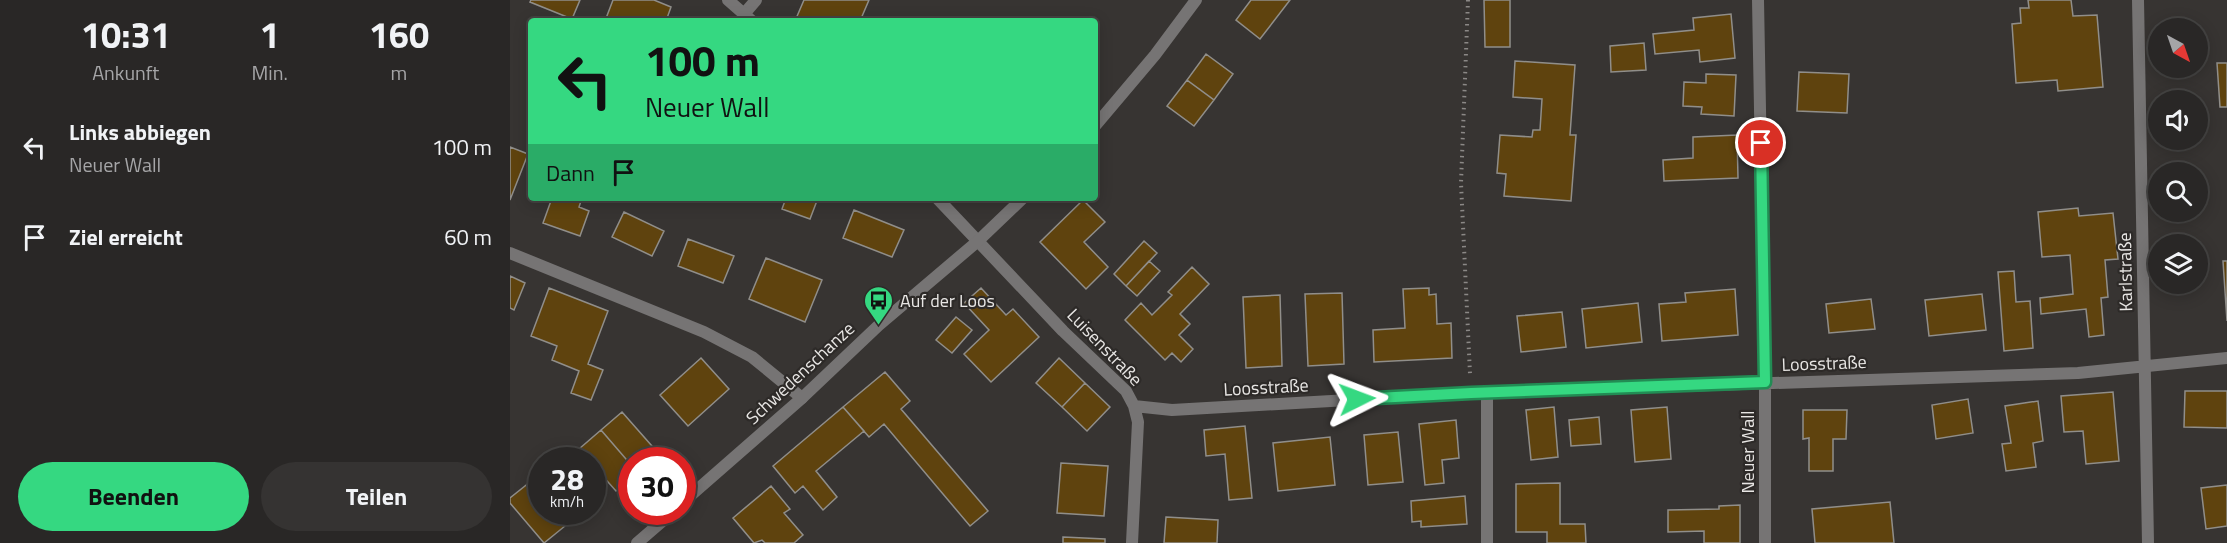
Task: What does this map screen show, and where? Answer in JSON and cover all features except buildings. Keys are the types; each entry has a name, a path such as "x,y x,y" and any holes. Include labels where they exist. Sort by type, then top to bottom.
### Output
{"street":[{"path":"728,0 748,17 756,0"},
{"path":"1098,122 1155,55 1196,0"},
{"name":"Neuer Wall","path":"1758,0 1765,382 1765,543"},
{"name":"Karlstraße","path":"2138,0 2148,543"},
{"name":"Luisenstraße","path":"940,201 1064,331 1126,391 1134,406 1138,422 1132,543"},
{"name":"Schwedenschanze","path":"696,491 802,398 879,325 978,241 1020,201"},
{"path":"510,253 704,332 752,357 802,398"},
{"name":"Loosstraße","path":"1134,406 1180,410 1487,392 2078,374 2227,358"},
{"path":"1487,392 1487,543"},
{"path":"637,543 658,525"}],"path":[{"path":"1468,0 1461,183 1471,393"}],"place":[{"name":"Auf der Loos","path":"879,326"}],"route":[{"path":"1357,399 1765,382 1761,143"}]}
